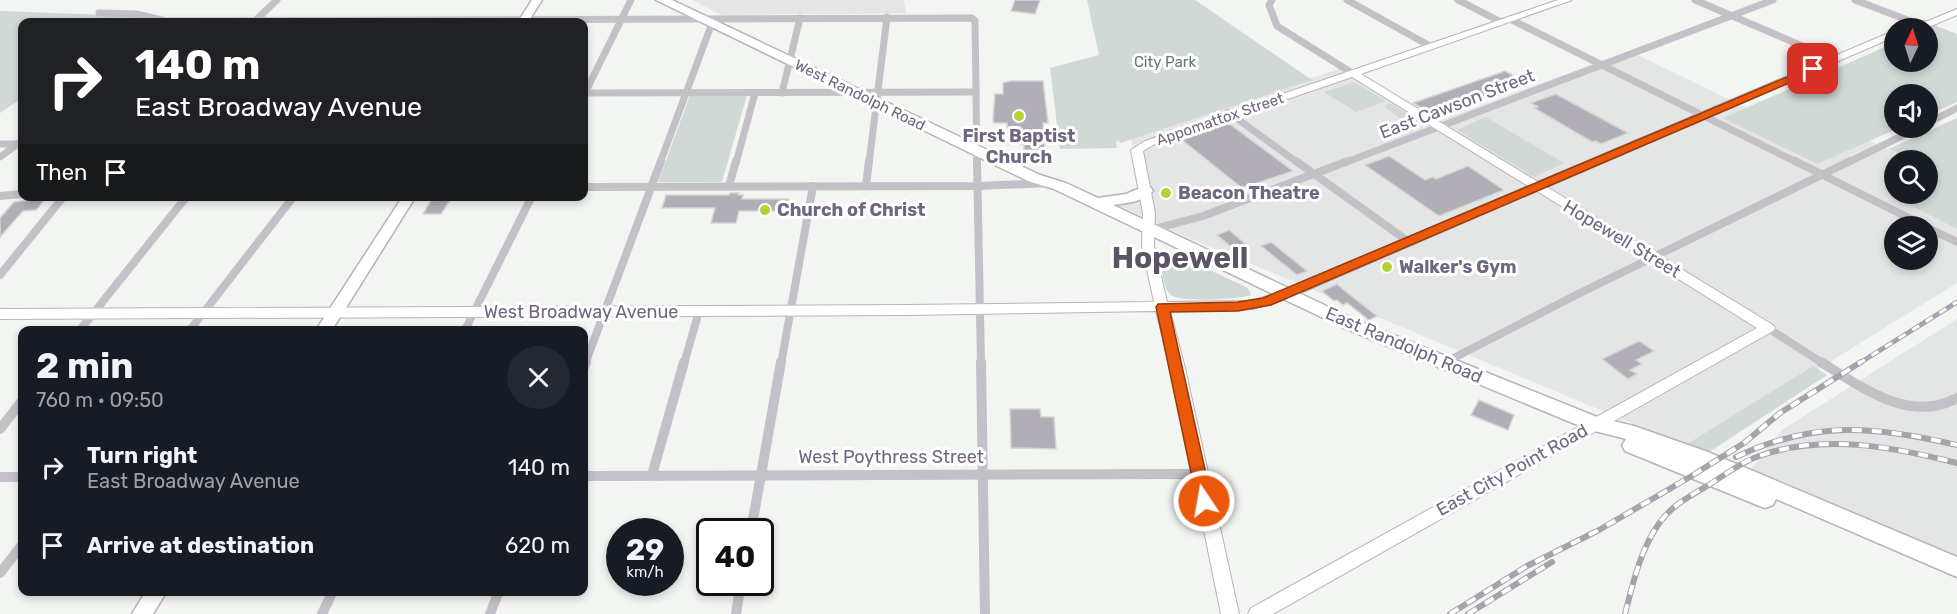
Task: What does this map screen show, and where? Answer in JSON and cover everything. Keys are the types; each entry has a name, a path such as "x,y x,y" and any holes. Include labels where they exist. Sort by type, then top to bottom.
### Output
{"highway":[{"name":"West Randolph Road","path":"662,0 790,56 1150,230"},
{"name":"West Randolph Road","path":"682,0 711,20"},
{"name":"West Randolph Road","path":"790,56 856,93 877,98"},
{"path":"1095,203 1130,198 1144,191"},
{"name":"East Randolph Road","path":"1150,230 1284,295 1594,424 1604,433 1654,455 1799,512 1917,551 1957,567"}],"main road":[{"path":"526,18 537,0"},
{"path":"327,326 407,201"},
{"path":"142,614 154,596"}],"street":[{"path":"258,18 277,0"},
{"path":"588,86 631,0"},
{"name":"Hopewell Street","path":"1272,0 1269,5 1271,13 1277,26 1287,34 1892,402 1918,408 1932,408 1957,398"},
{"path":"1347,0 1430,46"},
{"path":"1458,0 1604,65 1904,216"},
{"name":"Appomattox Street","path":"1144,191 1137,150 1149,143 1230,113 1345,77 1567,0"},
{"path":"1695,0 1835,60"},
{"name":"East Cawson Street","path":"1150,230 1203,216 1773,0"},
{"path":"1855,0 1895,18"},
{"path":"1923,18 1957,3"},
{"path":"1938,20 1957,12"},
{"path":"99,13 136,14 150,18"},
{"path":"588,20 887,17 972,18 975,21 985,614"},
{"path":"866,186 887,17"},
{"path":"782,93 800,18"},
{"path":"588,356 711,20"},
{"name":"West Broadway Avenue","path":"0,314 604,312 1245,306 1266,302 1284,295 1884,38"},
{"path":"877,98 976,92"},
{"path":"729,186 755,93"},
{"path":"588,94 856,93"},
{"path":"1938,118 1957,108"},
{"path":"1230,113 1408,242"},
{"path":"1444,363 1819,174 1896,138"},
{"path":"0,144 18,143"},
{"path":"0,157 18,145"},
{"path":"588,188 978,186 1054,183"},
{"path":"753,518 813,186"},
{"path":"1144,191 1150,230 1148,246 1230,614"},
{"path":"0,196 18,194"},
{"path":"0,275 60,201"},
{"path":"83,326 183,201"},
{"path":"193,326 290,201"},
{"path":"467,326 530,201"},
{"path":"1938,233 1957,242"},
{"path":"652,475 699,311"},
{"name":"East City Point Road","path":"1257,614 1768,328"},
{"path":"0,429 18,406"},
{"name":"West Poythress Street","path":"588,476 1198,474"},
{"path":"0,477 18,477"},
{"path":"0,573 18,550"},
{"path":"322,614 331,596"},
{"path":"490,614 497,596"},
{"path":"736,614 739,596"}],"shaded area":[{"path":"692,0 904,0 906,13 721,15"},
{"path":"1629,51 1747,108 1724,118 1816,164 1869,141 1890,150 1884,150 1884,204 1907,204 1931,216 1884,216 1884,270 1938,270 1938,220 1957,229 1957,283 1691,448 1175,232 1101,197 1129,195 1139,189 1131,139 1347,66 1438,121"},
{"path":"1957,319 1957,555 1750,470 1782,430"}],"green space":[{"name":"City Park","path":"1087,0 1195,0 1312,80 1120,143 1119,140 1116,142 1117,148 1060,149 1050,68 1099,55"},
{"path":"0,11 138,16 135,18 18,18 18,101 0,113"},
{"path":"1938,27 1957,34 1957,102 1938,111 1938,84 1884,84 1884,135 1817,164 1723,118 1884,47 1884,72 1938,72"},
{"path":"1354,82 1386,101 1356,112 1324,92"},
{"path":"690,95 747,95 722,182 658,182"},
{"path":"1390,103 1421,122 1390,134 1382,129 1404,121 1385,107"},
{"path":"1486,117 1564,163 1534,177 1457,130"},
{"path":"1957,118 1957,229 1938,220 1938,216 1931,216 1907,204 1938,204 1938,150 1889,149 1913,138 1938,138 1938,127"},
{"path":"1167,250 1248,288 1251,295 1198,300 1171,295 1164,282 1159,254"},
{"path":"1813,366 1827,375 1706,454 1684,446"}],"building":[{"path":"1015,0 1040,0 1035,14 1011,11"},
{"path":"1505,71 1516,77 1522,75 1532,81 1444,110 1447,112 1435,117 1413,103"},
{"name":"First Baptist Church","path":"1043,81 1048,123 1043,123 1045,150 1024,150 1024,144 1008,144 1007,123 994,123 995,94 1003,94 1003,83"},
{"path":"1556,94 1628,133 1601,144 1596,141 1592,142 1534,108 1538,107 1531,103"},
{"path":"1225,124 1231,125 1293,171 1242,188 1182,140"},
{"path":"1389,156 1425,180 1433,177 1436,179 1468,166 1504,190 1439,216 1365,165"},
{"name":"Church of Christ","path":"730,193 743,195 742,199 789,199 786,211 739,211 736,223 711,223 715,208 662,208 666,195 729,195"},
{"path":"43,201 36,210 23,211 0,237 0,218 14,202"},
{"path":"431,201 449,201 441,214 423,214"},
{"path":"1229,230 1249,247 1237,252 1217,235"},
{"path":"1271,242 1307,271 1297,275 1261,246"},
{"path":"1337,284 1377,316 1369,320 1347,303 1343,305 1337,300 1334,301 1322,291"},
{"path":"1639,341 1654,351 1636,360 1642,364 1630,370 1637,374 1628,379 1602,359"},
{"path":"1479,400 1514,415 1508,430 1471,415"},
{"path":"1010,409 1040,409 1041,417 1054,417 1056,449 1011,448"}],"railway":[{"path":"1858,364 1957,302"},
{"path":"1450,614 1527,566 1599,530 1690,477 1744,443 1780,413 1861,362"},
{"path":"1736,457 1792,437 1845,430 1899,434 1957,445"},
{"path":"1625,614 1642,556 1663,518 1682,501 1753,458 1784,449 1833,444 1883,448 1957,463"},
{"path":"1468,614 1552,562"}],"place":[{"name":"First Baptist Church","path":"1019,116"},
{"name":"Beacon Theatre","path":"1166,193"},
{"name":"Church of Christ","path":"765,210"},
{"name":"Walker's Gym","path":"1387,267"}],"district":[{"name":"Hopewell","path":"1180,258"}],"route":[{"path":"1204,501 1178,368 1162,307 1238,307 1266,302 1813,69"}]}
